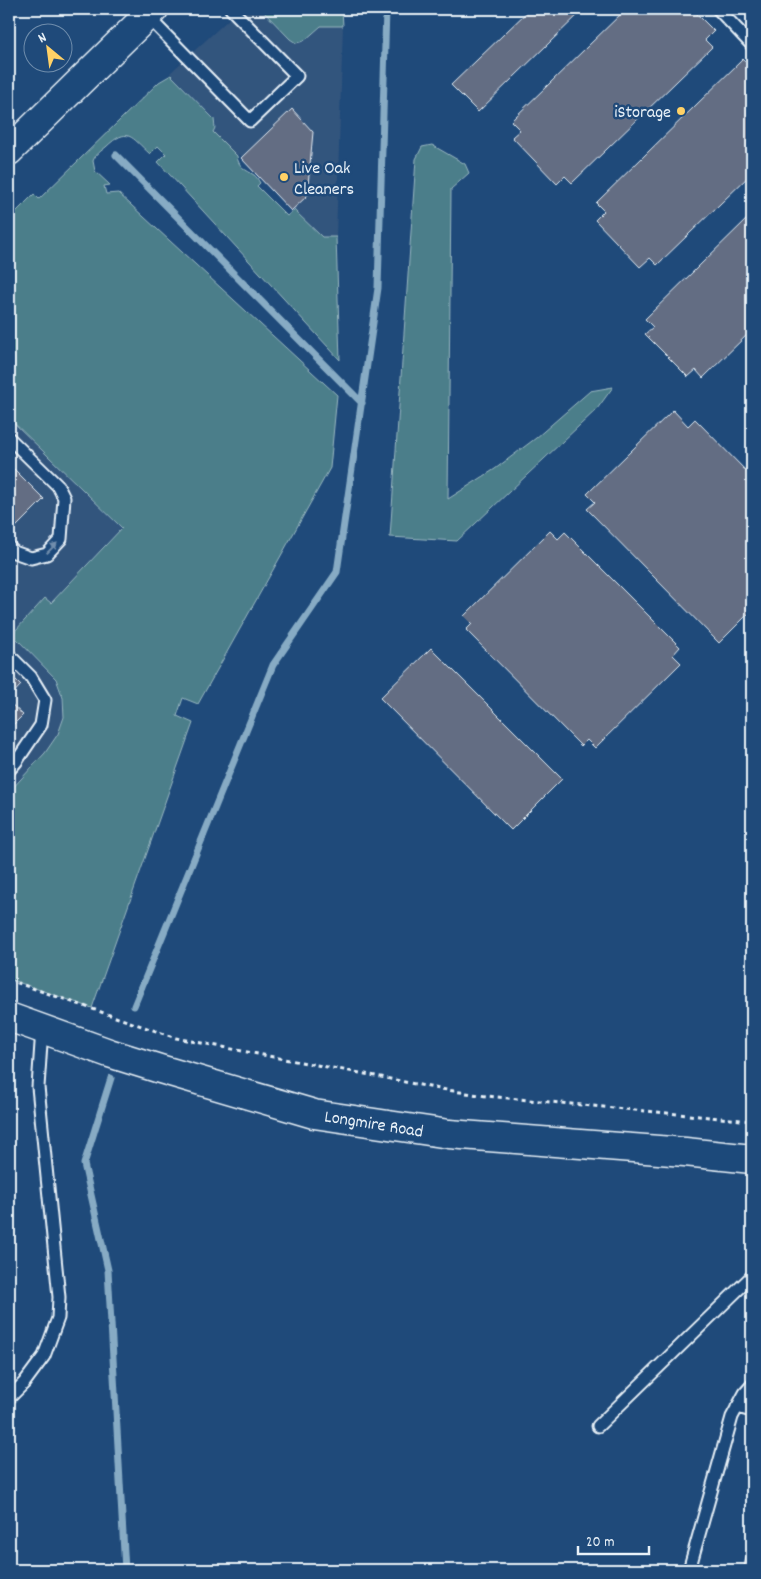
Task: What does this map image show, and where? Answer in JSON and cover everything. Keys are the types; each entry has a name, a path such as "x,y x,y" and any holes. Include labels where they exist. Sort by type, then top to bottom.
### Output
{"main road":[{"path":"9,151 150,12"},
{"name":"Longmire Road","path":"9,1017 160,1069 314,1114 449,1134 752,1159"}],"lane":[{"path":"150,12 250,121 297,76 231,9"},
{"path":"718,9 752,45"},
{"path":"9,438 58,486 64,498 61,539 47,554 31,558 14,552 9,547"},
{"path":"9,655 31,677 45,700 41,725 9,770"},
{"path":"9,1398 24,1383 44,1356 58,1318 59,1298 38,1087 42,1029"},
{"path":"598,1426 752,1276"},
{"path":"689,1570 732,1417 745,1393 752,1385"},
{"path":"737,1407 752,1411"}],"path":[{"path":"9,980 176,1038 434,1088 486,1096 752,1121"}],"shaded area":[{"path":"240,9 260,9 296,43 304,42 321,26 343,26 336,237 322,237 239,154 237,156 212,132 216,128 215,119 170,73"},
{"path":"9,418 121,528 51,603 45,598 14,631 15,637 55,679 62,698 64,717 58,734 45,753 9,791"}],"green space":[{"path":"261,9 342,9 343,26 321,26 304,41 296,43"},
{"path":"171,75 214,119 215,128 213,132 237,156 241,166 256,177 260,183 257,186 287,216 294,210 322,237 336,237 340,360 158,162 166,154 158,146 150,154 134,139 125,136 113,141 97,155 93,161 95,171 110,185 104,186 106,194 118,193 337,395 330,468 198,704 183,698 177,716 193,723 92,1008 9,979 9,792 45,753 58,734 64,717 63,698 56,679 15,637 15,631 45,598 51,603 122,528 9,418 9,219 34,194 39,199 159,82"},
{"path":"432,145 465,164 469,173 451,189 448,499 495,469 536,438 590,391 613,387 597,409 457,541 390,537 416,159 422,147"}],"building":[{"path":"530,9 584,9 478,112 451,85"},
{"path":"626,9 692,9 714,31 705,40 712,47 572,183 565,176 557,184 512,137 520,130 511,121"},
{"path":"743,59 752,68 752,173 657,265 650,258 640,267 595,220 604,211 596,203"},
{"name":"Live Oak Cleaners","path":"292,109 313,132 307,196 291,211 241,158"},
{"path":"752,214 752,330 703,378 696,370 688,377 645,334 653,327 645,319"},
{"path":"673,410 688,426 695,419 752,477 752,610 719,643 587,509 595,502 587,494"},
{"path":"12,467 44,499 13,530 9,525 9,470"},
{"path":"550,531 558,539 565,532 680,647 673,655 681,663 595,748 587,740 581,746 466,630 472,624 464,616"},
{"path":"431,648 562,779 511,830 380,698"},
{"path":"9,673 21,685 9,698"},
{"path":"9,702 23,715 9,729"},
{"path":"752,1533 752,1570 743,1570"}],"waterway":[{"path":"134,1006 273,665 337,572 378,288 386,9"},
{"path":"116,155 362,403"},
{"path":"111,1078 84,1164 108,1270 125,1570"}],"place":[{"name":"iStorage","path":"681,111"},
{"name":"Live Oak Cleaners","path":"284,177"}]}
